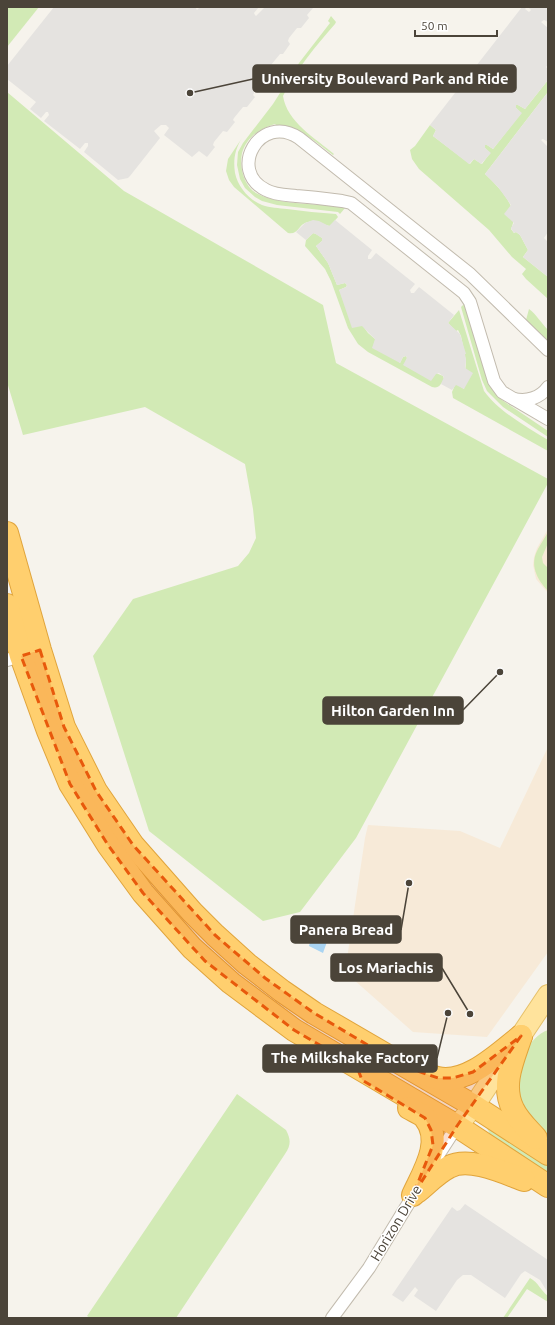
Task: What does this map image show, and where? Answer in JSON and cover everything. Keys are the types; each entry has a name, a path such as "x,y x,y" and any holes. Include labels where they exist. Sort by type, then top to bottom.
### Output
{"highway":[{"path":"7,533 23,655 64,727 96,791 138,851 197,916 232,951 282,991 314,1013 474,1106 548,1153"},
{"path":"7,605 48,731 70,784 108,845 143,893 192,948 231,983 294,1030 456,1126 548,1187"},
{"path":"403,1066 438,1078 453,1078 464,1075 482,1066 521,1036"},
{"path":"521,1036 508,1080 507,1089 509,1100 513,1110 548,1153"},
{"path":"357,1067 362,1080 425,1118 431,1130 433,1145 413,1196"},
{"path":"413,1196 442,1171 457,1163 467,1163 488,1167 548,1187"}],"main road":[{"path":"456,1126 474,1106 548,995"}],"street":[{"path":"548,350 470,274 299,138 283,132 271,133 261,137 254,146 249,156 249,167 253,179 261,187 275,193 342,200 351,204 464,293 470,302 494,381 502,392 548,419"},
{"path":"513,399 523,401 530,399 540,395 548,387"},
{"name":"Horizon Drive","path":"332,1318 369,1268 456,1126"}],"highlighted area":[{"path":"40,650 64,727 96,791 133,845 215,935 265,978 314,1013 403,1066 438,1078 453,1078 473,1072 521,1036 457,1126 413,1195 433,1145 431,1130 425,1118 362,1080 357,1067 294,1030 205,961 143,893 108,845 70,784 21,656"}],"shaded area":[{"path":"54,7 195,7 197,10 200,7 259,7 254,13 256,16 265,7 313,8 307,15 309,18 301,28 297,28 289,38 288,41 290,44 283,54 280,54 271,65 270,68 273,71 266,81 262,82 254,93 253,95 255,97 247,107 243,107 234,118 233,120 235,122 227,132 223,131 214,142 213,145 215,147 207,157 199,151 192,157 164,135 169,128 166,125 161,125 154,131 160,138 128,178 118,180 84,152 88,146 88,143 85,143 80,149 44,121 49,115 48,112 46,112 41,118 30,109 36,102 7,79 7,66"},
{"path":"522,7 527,7 525,9 529,12 531,10 528,7 548,7 548,22 544,20 541,22 548,28 548,65 546,67 548,69 548,80 525,109 516,105 516,108 522,113 493,149 485,145 485,148 491,153 481,164 474,159 469,164 433,136 436,130 430,125"},
{"path":"548,92 548,142 543,139 541,140 548,147 548,232 544,238 548,242 548,277 523,257 528,250 520,235 516,232 514,233 512,230 511,228 514,223 504,214 511,205 498,187 485,174"},
{"path":"313,220 329,226 335,220 372,250 368,256 368,259 371,259 376,253 415,284 410,290 411,293 414,293 419,287 454,315 448,323 460,334 466,354 465,368 473,373 464,389 456,385 452,390 441,384 444,377 439,373 436,374 431,381 403,365 407,358 406,356 403,357 400,363 372,348 375,339 362,326 352,328 339,290 347,285 345,283 337,285 328,263 316,246 322,241 322,238 314,233 306,240 296,232 305,223"},
{"path":"548,529 548,593 536,579 533,565 537,548"},
{"path":"548,747 548,952 487,1037 413,1032 345,972 368,825 460,831 500,848"},
{"path":"465,1204 548,1260 548,1293 540,1280 525,1271 521,1274 505,1298 471,1275 463,1275 457,1280 436,1311 414,1296 418,1290 415,1287 403,1302 392,1295 452,1207 457,1211 460,1210"}],"green space":[{"path":"7,7 39,7 7,47"},
{"path":"331,16 336,22 335,24 300,67 283,96 290,114 296,122 334,154 333,155 313,140 292,128 275,124 264,128 250,138 244,147 241,164 246,182 253,191 258,194 285,202 345,208 340,214 338,212 277,205 262,201 245,188 240,179 237,165 238,152 243,143 273,104 299,63 330,23 328,21"},
{"path":"548,80 548,92 485,174 502,192 511,206 513,221 511,229 514,233 516,232 520,235 528,250 523,257 548,277 548,299 526,279 522,274 526,269 512,257 489,230 419,169 412,159 410,150 415,146 430,125 436,130 433,136 470,164 474,159 482,164 490,153 485,148 485,145 493,149 521,113 516,108 516,105 525,109"},
{"path":"7,92 124,191 323,305 336,363 548,479 548,483 356,838 300,912 263,921 149,831 93,656 133,599 238,566 249,553 256,538 253,509 245,464 145,407 23,435 7,382"},
{"path":"242,138 236,150 234,168 236,178 241,188 253,200 268,207 336,214 338,217 330,226 312,221 303,224 294,233 288,233 234,187 229,180 226,171 228,159"},
{"path":"313,233 322,238 322,241 316,246 328,263 337,285 345,283 347,285 339,290 360,325 363,326 375,339 375,341 400,363 403,357 406,356 407,358 404,365 431,380 436,373 443,376 444,379 440,386 432,387 368,352 358,344 348,328 331,281 325,269 305,246 306,240"},
{"path":"464,304 490,386 502,400 548,431 548,437 503,407 487,391 482,380 461,307"},
{"path":"529,309 548,330 548,341 526,320"},
{"path":"459,310 484,391 505,412 548,440 548,451 453,398 452,392 455,385 458,385 464,389 466,361 461,336 458,330 456,331 448,323"},
{"path":"548,532 548,543 542,557 543,563 548,568 548,591 538,577 534,566 534,561 535,555"},
{"path":"548,1030 548,1135 526,1119 511,1083 529,1045"},
{"path":"237,1094 286,1130 290,1142 287,1151 176,1318 90,1318 87,1316"},
{"path":"484,1123 548,1161 548,1178 491,1136"},
{"path":"530,1278 548,1296 548,1302 527,1289 507,1318 503,1318"}],"water":[{"path":"316,919 333,925 323,953 309,946"}],"place":[{"name":"University Boulevard Park and Ride","path":"190,93"},
{"name":"Hilton Garden Inn","path":"500,672"},
{"name":"Panera Bread","path":"409,883"},
{"name":"The Milkshake Factory","path":"448,1013"},
{"name":"Los Mariachis","path":"470,1014"}]}
